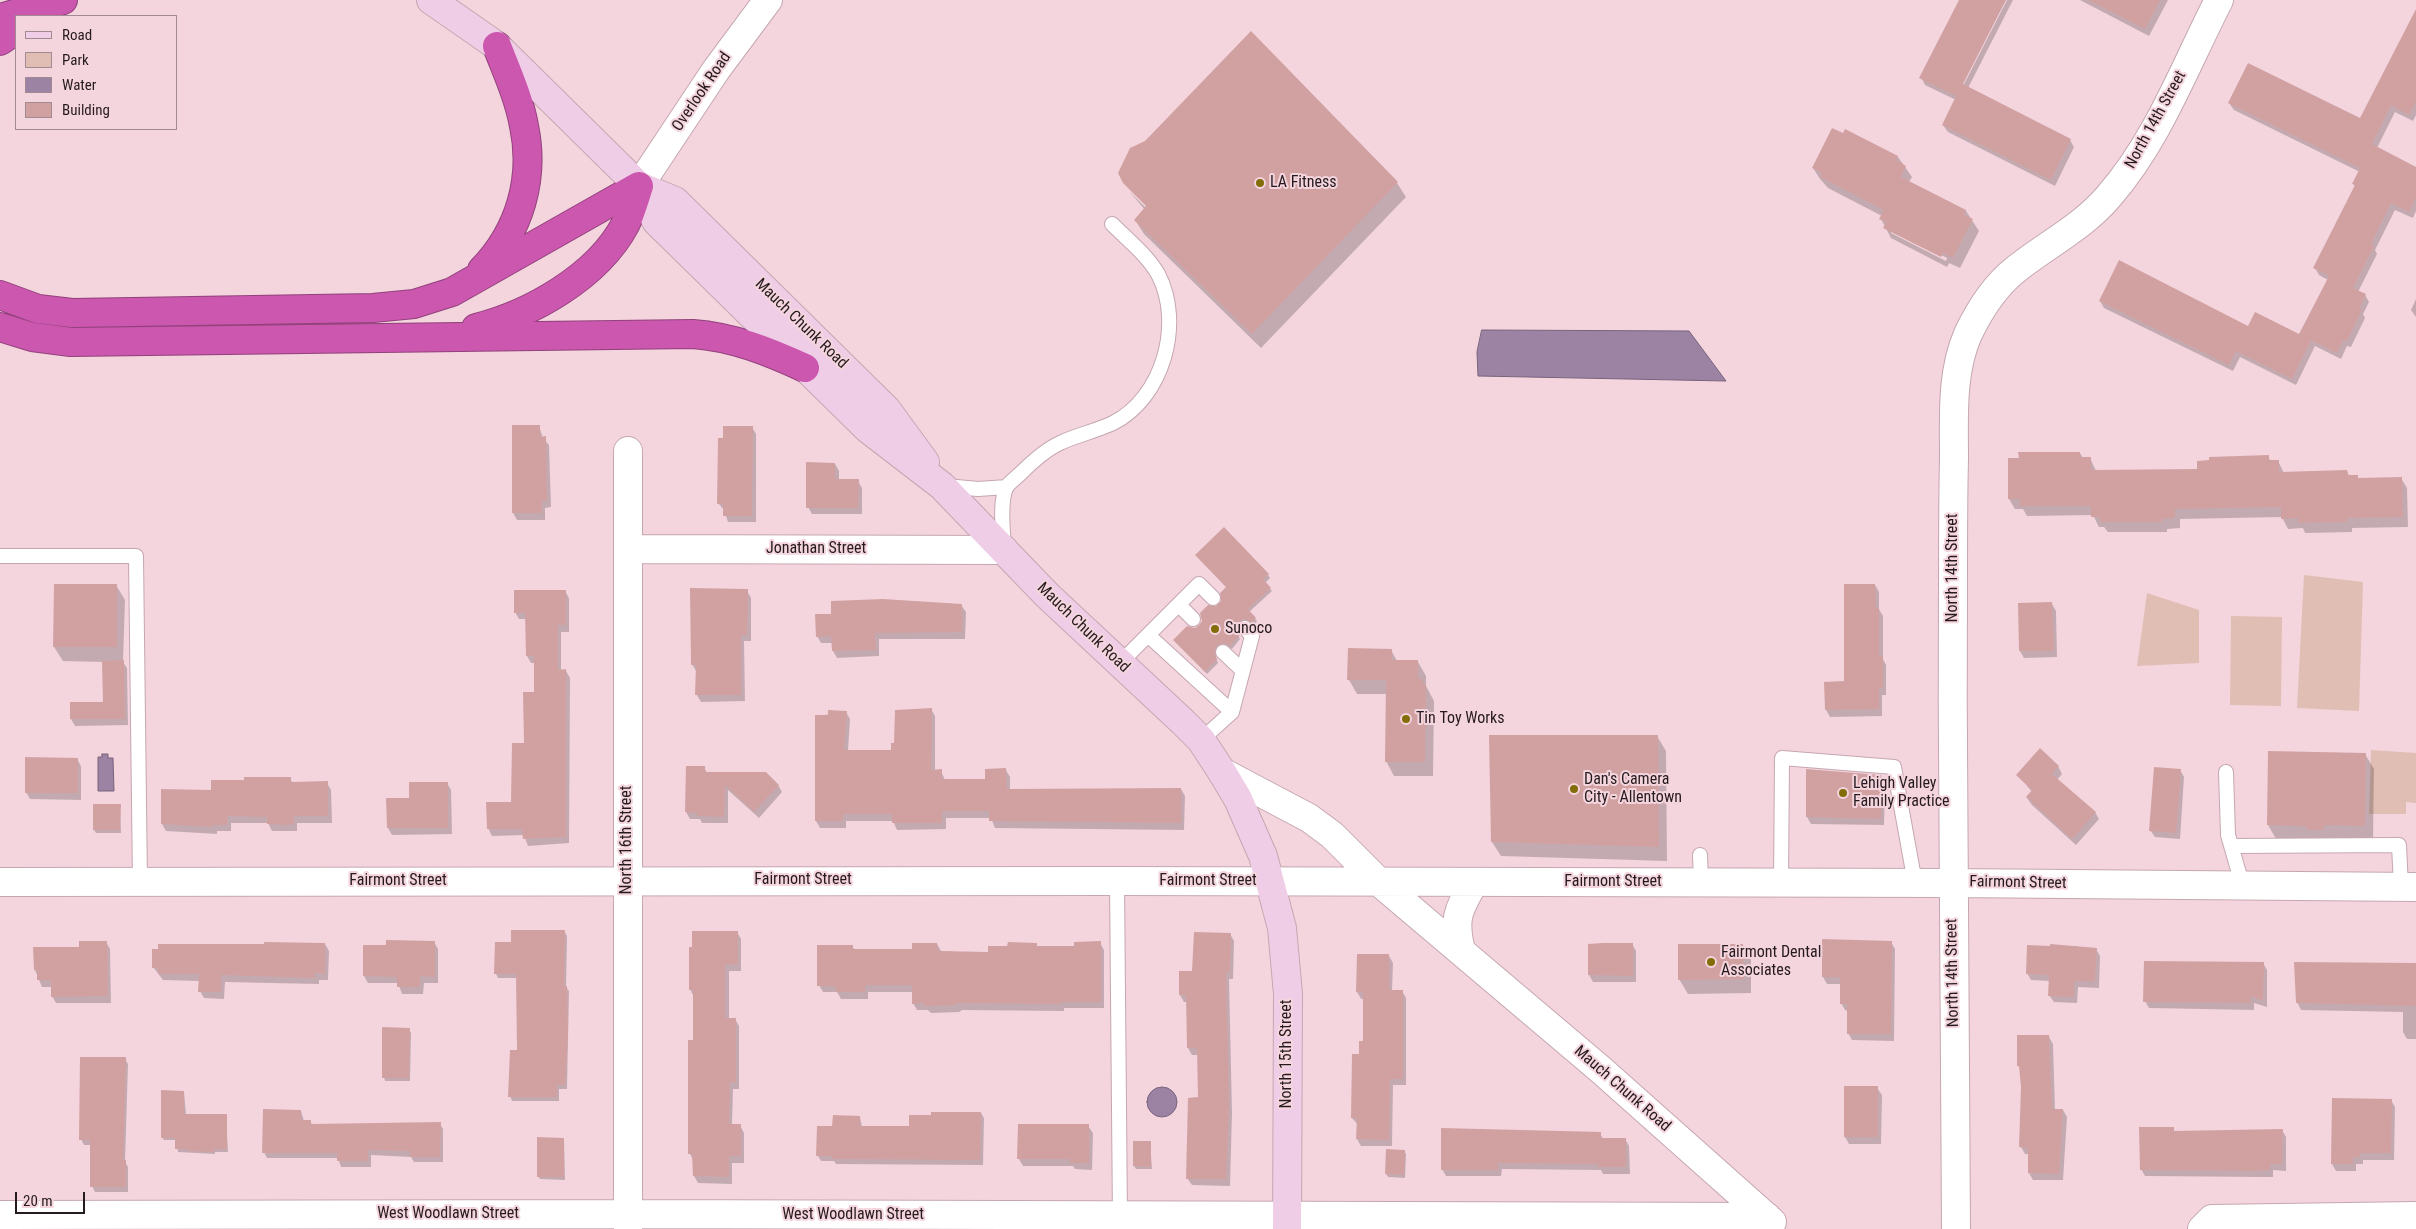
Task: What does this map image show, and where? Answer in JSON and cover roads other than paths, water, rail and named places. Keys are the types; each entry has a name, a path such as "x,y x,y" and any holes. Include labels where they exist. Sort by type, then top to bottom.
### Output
{"highway":[{"path":"40,15 63,0"},
{"path":"0,18 63,0"},
{"path":"0,41 15,31"},
{"path":"467,284 490,262 513,227 520,208 528,172 524,125 497,46"},
{"path":"0,295 38,309 72,313 392,307 434,299 467,284 639,186"},
{"path":"438,336 511,317 547,300 566,287 600,257 613,242 625,225 639,186"},
{"path":"0,327 32,337 72,342 672,333 713,336 753,346 805,368"}],"main road":[{"name":"Mauch Chunk Road","path":"431,0 497,46 639,186 656,221 868,430 942,486"},
{"name":"Mauch Chunk Road","path":"465,0 497,46"},
{"name":"Mauch Chunk Road","path":"639,186 675,201 882,404 942,486 1048,595 1200,740 1222,772 1252,828 1271,881"},
{"name":"North 15th Street","path":"1271,881 1282,928 1288,994 1287,1222"}],"street":[{"name":"Overlook Road","path":"639,186 716,70 768,0"},
{"name":"North 14th Street","path":"1956,1229 1951,882 1954,387 1962,350 1982,308 2012,272 2070,231 2106,199 2128,172 2156,128 2219,0"},
{"name":"North 16th Street","path":"628,451 628,1221"},
{"name":"Jonathan Street","path":"628,549 1004,550"},
{"name":"Mauch Chunk Road","path":"1222,772 1309,818 1332,835 1379,882 1600,1069 1774,1223"},
{"name":"Fairmont Street","path":"0,882 627,880 1951,882 2243,887 2409,887"},
{"path":"1460,951 1456,931 1457,916 1474,882"},
{"name":"West Woodlawn Street","path":"0,1215 456,1221 1774,1223"},
{"path":"2202,1229 2212,1219 2416,1216"}],"lane":[{"path":"942,486 978,489 1007,487 1045,452 1059,443 1114,422 1129,411 1152,386 1159,369 1170,329 1165,292 1149,261 1112,224"},
{"path":"1004,550 1003,514 1007,487"},
{"path":"0,556 136,556 140,883"},
{"path":"1120,663 1199,584 1213,598"},
{"path":"1179,605 1193,619"},
{"path":"1200,740 1232,712 1252,636 1245,628"},
{"path":"1148,635 1232,712"},
{"path":"1224,652 1242,670"},
{"path":"1782,882 1782,758 1894,767 1915,883"},
{"path":"2226,772 2228,835 2243,887"},
{"path":"2232,846 2399,845 2409,887"},
{"path":"1700,854 1701,882"},
{"path":"1117,881 1120,1223"}],"water":[{"path":"1482,330 1689,331 1726,381 1478,376 1477,352"},
{"path":"102,754 108,754 108,758 113,758 114,791 98,791 98,757 102,757"},
{"path":"1162,1087 1173,1091 1177,1102 1173,1113 1162,1117 1151,1113 1147,1102 1151,1091"}],"place":[{"name":"LA Fitness","path":"1260,183"},
{"name":"Sunoco","path":"1215,629"},
{"name":"Tin Toy Works","path":"1406,719"},
{"name":"Dan's Camera City - Allentown","path":"1574,789"},
{"name":"Lehigh Valley Family Practice","path":"1843,793"},
{"name":"Fairmont Dental Associates","path":"1711,962"}]}
